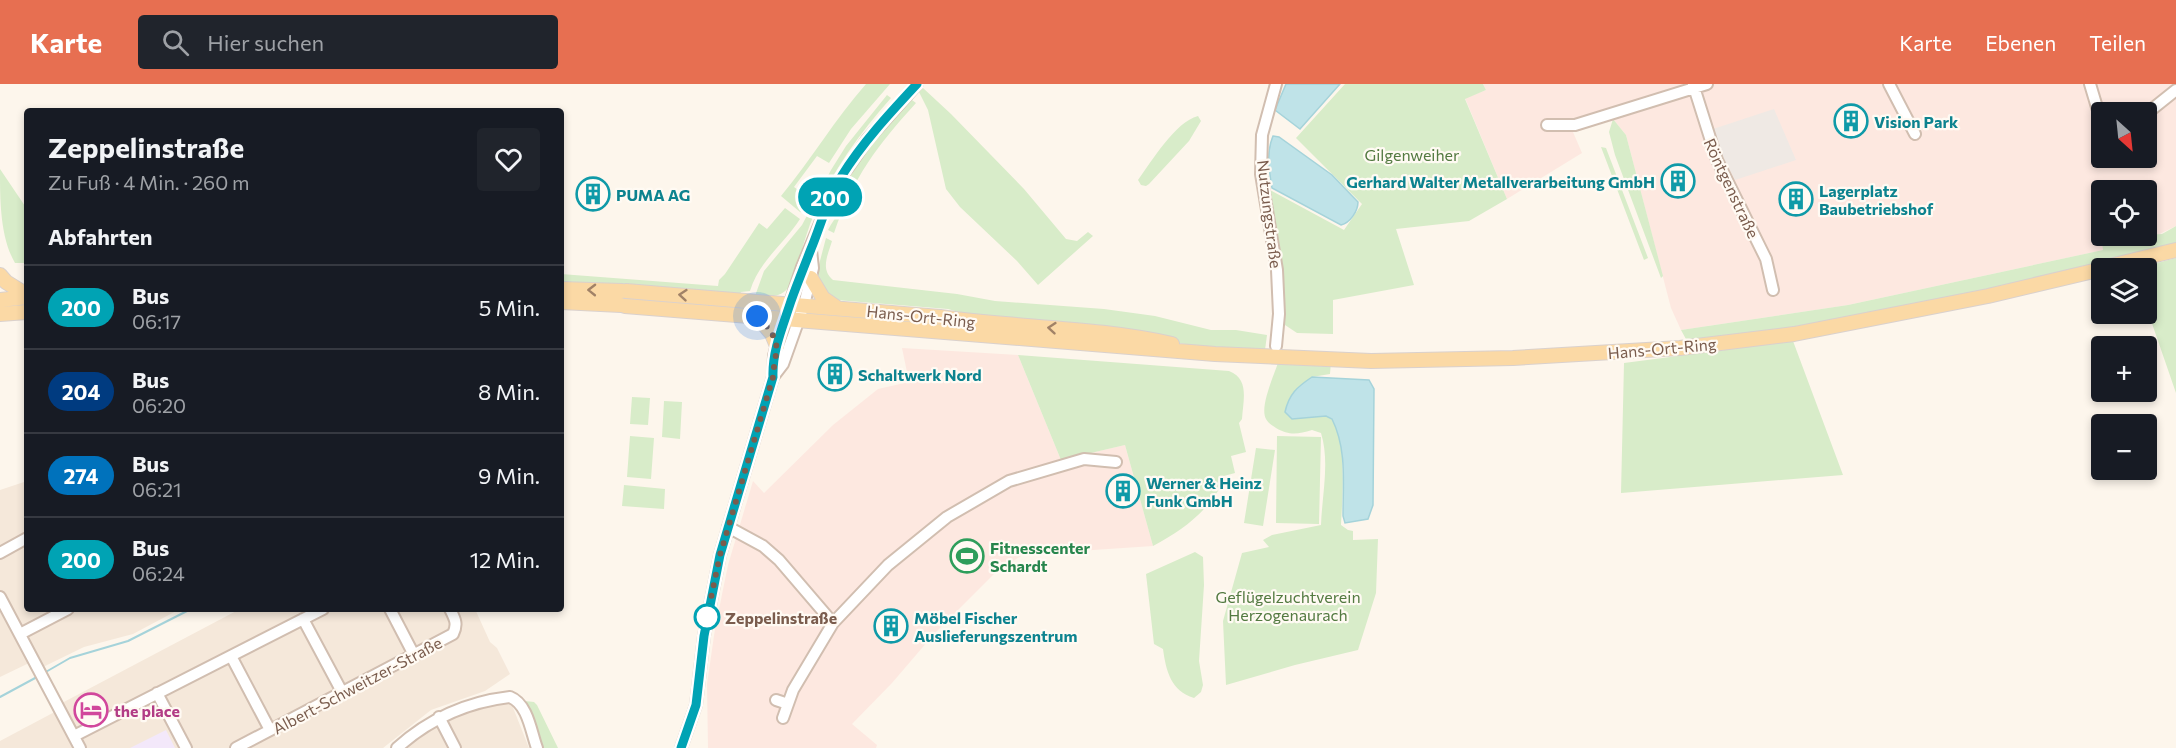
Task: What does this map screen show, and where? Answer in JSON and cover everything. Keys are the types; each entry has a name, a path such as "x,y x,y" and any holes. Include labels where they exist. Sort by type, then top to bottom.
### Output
{"main road":[{"name":"Hans-Ort-Ring","path":"2143,258 2176,250"},
{"name":"Hans-Ort-Ring","path":"564,302 1215,354 1371,361 1513,358 1691,346 1806,332 1988,296 2091,271"},
{"path":"0,275 24,294"},
{"path":"811,278 823,298 838,308"},
{"name":"Hans-Ort-Ring","path":"564,290 624,291 740,300 1134,336 1215,354"},
{"path":"0,300 24,296"},
{"path":"0,314 24,312"},
{"path":"757,316 772,334 776,351"}],"street":[{"path":"797,305 802,267 842,176 867,140 917,84"},
{"name":"Nutzungstraße","path":"1276,84 1262,135 1262,174 1279,289 1276,346"},
{"path":"1547,125 1575,125 1694,86 1707,84"},
{"path":"1889,84 1915,134"},
{"path":"2090,84 2095,102"},
{"name":"Röntgenstraße","path":"1694,86 1717,160 1766,259 1773,290"},
{"path":"2157,105 2176,90"},
{"path":"681,748 696,705 707,615 720,555 773,377 776,351 811,278 813,268 811,250"},
{"path":"773,377 783,364 792,319"},
{"path":"783,718 793,690 833,623 888,565 947,517 1009,481 1084,459 1116,462"},
{"path":"728,527 763,546 779,560 833,623"},
{"path":"0,553 24,540"},
{"path":"0,597 5,618 20,634 80,748"},
{"path":"20,634 62,612"},
{"path":"74,736 317,612"},
{"path":"392,612 414,655"},
{"name":"Albert-Schweitzer-Straße","path":"236,748 453,634 456,622 451,612"},
{"path":"303,619 342,692"},
{"path":"231,656 270,730"},
{"path":"157,693 186,748"},
{"path":"397,748 439,717 465,706 505,697 517,699 524,709 537,748"},
{"path":"776,700 788,704"},
{"path":"439,717 455,748"}],"shaded area":[{"path":"1483,84 2176,84 2176,226 2157,235 2157,180 2091,180 2091,246 2122,246 1848,305 1681,330 1671,308 1626,135 1613,119 1573,132 1582,153 1507,199 1465,98 1486,90"},
{"path":"1774,109 1796,160 1735,180 1722,156 1713,129"},
{"path":"902,348 1018,355 1061,460 1125,445 1153,546 1078,551 1040,545 999,569 934,634 892,683 852,724 877,745 876,748 708,748 707,684 715,629 728,565 753,481 764,493 833,425 878,389 909,382"},
{"path":"24,482 24,612 174,612 133,634 84,647 43,667 38,662 27,664 0,677 0,490"},
{"path":"234,612 476,612 490,642 497,648 510,674 485,691 431,710 383,748 0,748 0,741 64,707 62,703"},
{"path":"505,702 512,705 529,748 405,748 434,726 464,712"},
{"path":"166,730 175,748 130,748"}],"green space":[{"path":"866,84 890,84 851,129 829,163 817,156 794,187 811,199 804,213 800,212 781,196"},
{"name":"Gilgenweiher","path":"1345,84 1483,84 1486,90 1465,99 1507,199 1469,221 1396,229 1414,285 1333,300 1333,334 1297,333 1285,325 1270,190 1344,230 1362,204 1296,138"},
{"path":"923,88 1024,189 1066,239 1077,241 1088,232 1093,236 1038,285 1017,261 960,207 946,189 928,110 919,92"},
{"path":"887,95 891,98 848,153 821,198 788,288 777,295 755,296 764,271 802,225 846,146"},
{"path":"912,100 916,103 878,148 858,178 834,233 828,230 840,210 848,183 859,161"},
{"path":"1198,116 1201,121 1189,141 1149,184 1141,185 1138,180 1165,143 1181,126"},
{"path":"1613,119 1626,135 1663,276 1661,278 1615,155 1609,132"},
{"path":"1601,147 1606,148 1648,258 1644,260"},
{"path":"0,169 24,205 24,263 15,263 10,253 6,242 1,206"},
{"path":"785,208 800,219 759,271 750,291 741,292 739,296 564,285 564,274 718,286 719,280 759,223 767,229"},
{"path":"2176,226 2176,243 2117,258 2091,258 2091,265 1933,301 1811,324 1687,341 1681,330 1848,305 2103,250 2102,246 2157,246 2157,234"},
{"path":"826,238 832,241 826,267 833,280 957,294 995,301 1104,309 1155,316 1211,330 1236,330 1267,335 1265,350 1209,347 980,318 948,309 836,300 831,298 816,276"},
{"path":"2176,258 2176,393 2152,324 2157,324 2157,263"},
{"path":"1793,341 1843,475 1621,493 1624,363"},
{"path":"1018,355 1229,371 1240,379 1243,385 1242,419 1239,423 1246,452 1231,456 1235,473 1220,477 1221,486 1208,505 1183,528 1153,546 1125,445 1061,460"},
{"name":"Geflügelzuchtverein Herzogenaurach","path":"1279,360 1331,362 1330,374 1312,377 1292,419 1326,416 1336,425 1343,468 1341,525 1353,531 1353,540 1378,539 1376,593 1358,650 1226,685 1223,621 1242,553 1269,547 1263,540 1272,535 1321,525 1325,455 1321,433 1312,430 1298,433 1286,432 1269,423 1264,414 1266,398"},
{"path":"632,397 650,398 648,425 630,424"},
{"path":"664,401 682,402 680,439 662,437"},
{"path":"630,436 654,438 651,479 627,477"},
{"path":"1277,436 1321,437 1319,524 1276,523"},
{"path":"1256,448 1275,450 1263,526 1244,523"},
{"path":"624,485 665,489 664,509 622,506"},
{"path":"1195,552 1203,557 1204,585 1199,661 1203,685 1201,692 1194,698 1186,695 1175,685 1168,672 1163,649 1154,644 1146,574"},
{"path":"525,701 534,702 537,705 558,748 541,748"}],"water":[{"path":"1286,84 1340,84 1300,129 1275,110"},
{"name":"Gilgenweiher","path":"1273,136 1279,137 1332,175 1358,202 1355,213 1347,222 1341,225 1272,188 1269,155"},
{"path":"1312,377 1369,380 1374,389 1373,505 1368,519 1345,523 1342,454 1332,419 1326,416 1292,419 1285,412 1294,391"}],"waterway":[{"path":"44,673 70,658 128,641 185,612"},
{"path":"0,697 37,677"}],"bus line":[{"name":"200","path":"681,748 692,722 696,705 713,582 773,377 774,356 780,333 802,267 811,250 825,209 842,176 867,140 917,84"}],"place":[{"name":"Vision Park","path":"1851,121"},
{"name":"Gerhard Walter Metallverarbeitung GmbH","path":"1678,181"},
{"name":"PUMA AG","path":"593,194"},
{"name":"Lagerplatz Baubetriebshof","path":"1796,199"},
{"name":"Schaltwerk Nord","path":"835,374"},
{"name":"Werner & Heinz Funk GmbH","path":"1123,491"},
{"name":"Fitnesscenter Schardt","path":"967,556"},
{"name":"Zeppelinstraße","path":"707,617"},
{"name":"Möbel Fischer Auslieferungszentrum","path":"891,626"},
{"name":"the place","path":"91,710"}],"route":[{"path":"707,617 720,555 773,377 777,345 772,334 757,316"}]}
